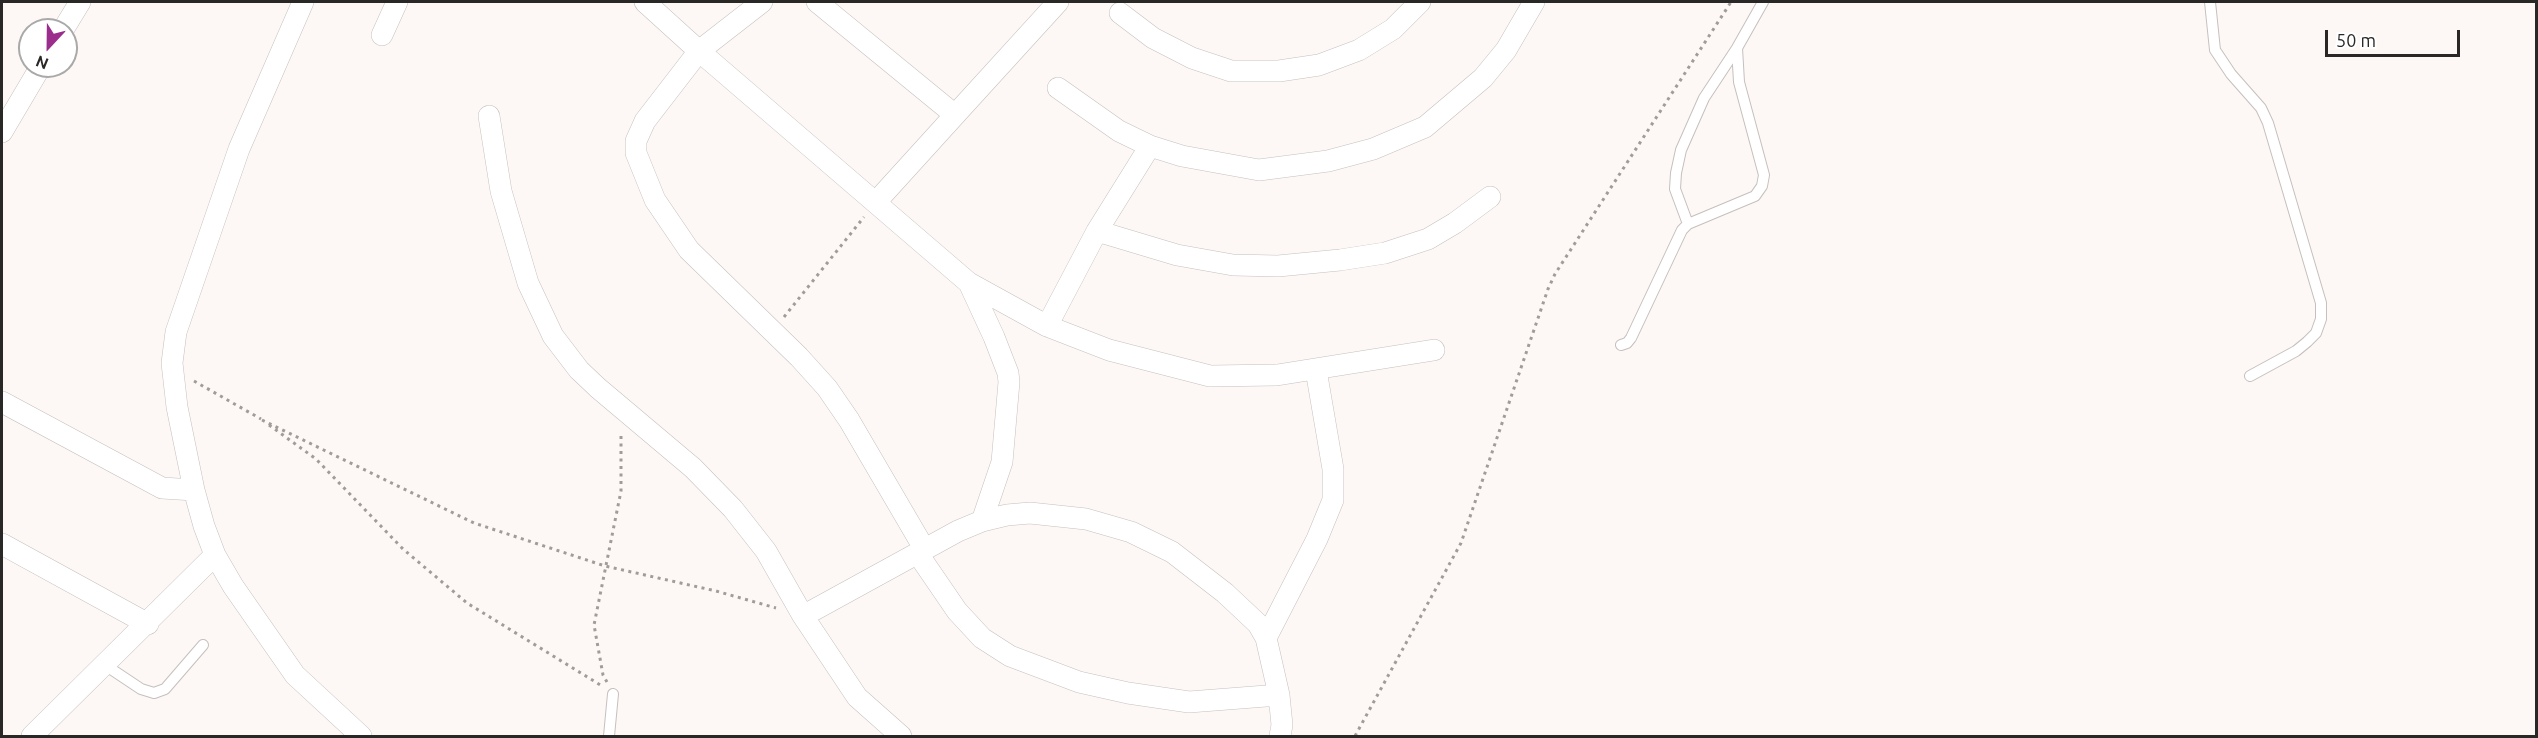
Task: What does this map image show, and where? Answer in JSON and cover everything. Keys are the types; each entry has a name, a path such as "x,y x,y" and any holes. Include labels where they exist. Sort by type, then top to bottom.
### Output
{"street":[{"path":"70,18 80,2"},
{"path":"303,2 239,149 176,332 173,344 173,368 177,407 194,490 215,555 233,586 295,675 361,736"},
{"path":"382,35 397,2"},
{"path":"645,2 969,284 1047,326 1109,351 1210,376 1245,377 1316,370 1434,350"},
{"path":"762,2 699,51 645,121 636,141 636,153 655,200 689,250 799,357 839,405 957,611 982,638 1010,656 1079,682 1128,693 1189,702 1279,695"},
{"path":"817,2 955,115"},
{"path":"876,202 1059,2"},
{"path":"1120,13 1154,38 1192,58 1231,71 1279,71 1319,65 1359,50 1393,29 1420,2"},
{"path":"1058,88 1119,131 1150,146 1182,156 1259,170 1328,161 1373,149 1425,127 1484,78 1506,50 1534,2"},
{"path":"2,132 34,78"},
{"path":"489,116 501,191 528,283 545,323 564,352 579,370 640,426 693,468 733,509 766,551 802,616 857,697 901,736"},
{"path":"1047,326 1097,231 1150,146"},
{"path":"1097,231 1178,255 1233,265 1278,266 1385,253 1428,238 1455,223 1490,197"},
{"path":"969,284 994,337 1008,373 1009,382 1002,462 982,521"},
{"path":"1266,638 1317,539 1333,500 1333,469 1316,370"},
{"path":"2,402 162,488 194,490"},
{"path":"802,616 958,531 982,521 1007,515 1054,514 1086,519 1131,532 1172,552 1192,566 1258,624 1266,638 1279,695 1282,725 1280,736"},
{"path":"2,543 148,624"},
{"path":"32,736 148,624 215,555"}],"lane":[{"path":"1688,224 1675,189 1681,150 1704,98 1737,48 1763,2"},
{"path":"2210,2 2215,50 2231,74 2261,108 2268,123 2321,303 2321,319 2316,333 2296,351 2250,376"},
{"path":"1620,345 1627,343 1631,338 1673,245 1688,224 1755,196 1764,181 1739,82 1737,48"},
{"path":"105,665 141,689 154,693 165,689 203,645"},
{"path":"609,736 614,694"}],"path":[{"path":"1355,736 1461,543 1555,274 1731,2"},
{"path":"771,332 876,202"},
{"path":"173,368 262,420 394,482 474,524 605,566 716,591 802,616"},
{"path":"262,420 316,459 403,549 467,603 614,694"},
{"path":"614,694 603,675 594,626 621,491 621,434 640,426"}]}
